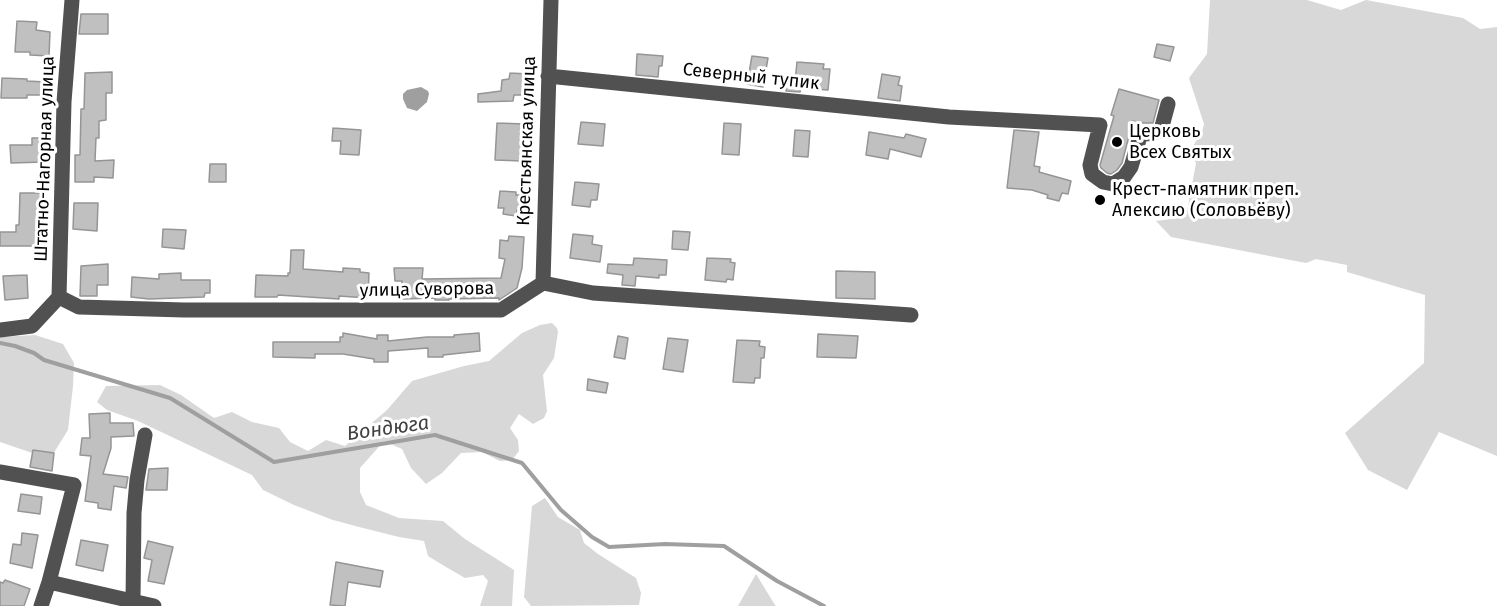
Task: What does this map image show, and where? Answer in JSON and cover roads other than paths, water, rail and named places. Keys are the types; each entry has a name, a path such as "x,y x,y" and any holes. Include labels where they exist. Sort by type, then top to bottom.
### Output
{"street":[{"name":"Штатно-Нагорная улица","path":"59,297 64,102 72,0"},
{"name":"Крестьянская улица","path":"543,283 551,0"},
{"name":"Северный тупик","path":"548,76 950,117 1100,124 1090,165 1092,174 1103,182 1113,184 1124,177 1131,167 1141,133 1152,134 1161,130 1168,104"},
{"name":"улица Суворова","path":"59,297 79,307 196,310 501,310 543,283"},
{"path":"543,283 593,293 910,315"},
{"path":"0,330 32,326 59,297"},
{"path":"133,601 134,513 145,435"},
{"path":"0,472 74,485 49,582 40,606"},
{"path":"49,582 154,606"}],"waterway":[{"name":"Вондюга","path":"0,343 34,353 44,360 170,398 274,462 435,435 522,463 561,510 592,537 609,547 665,544 724,546 777,581 824,606"}],"place":[{"name":"Церковь Всех Святых","path":"1117,142"},
{"name":"Крест-памятник преп. Алексию (Соловьёву)","path":"1100,200"}]}
